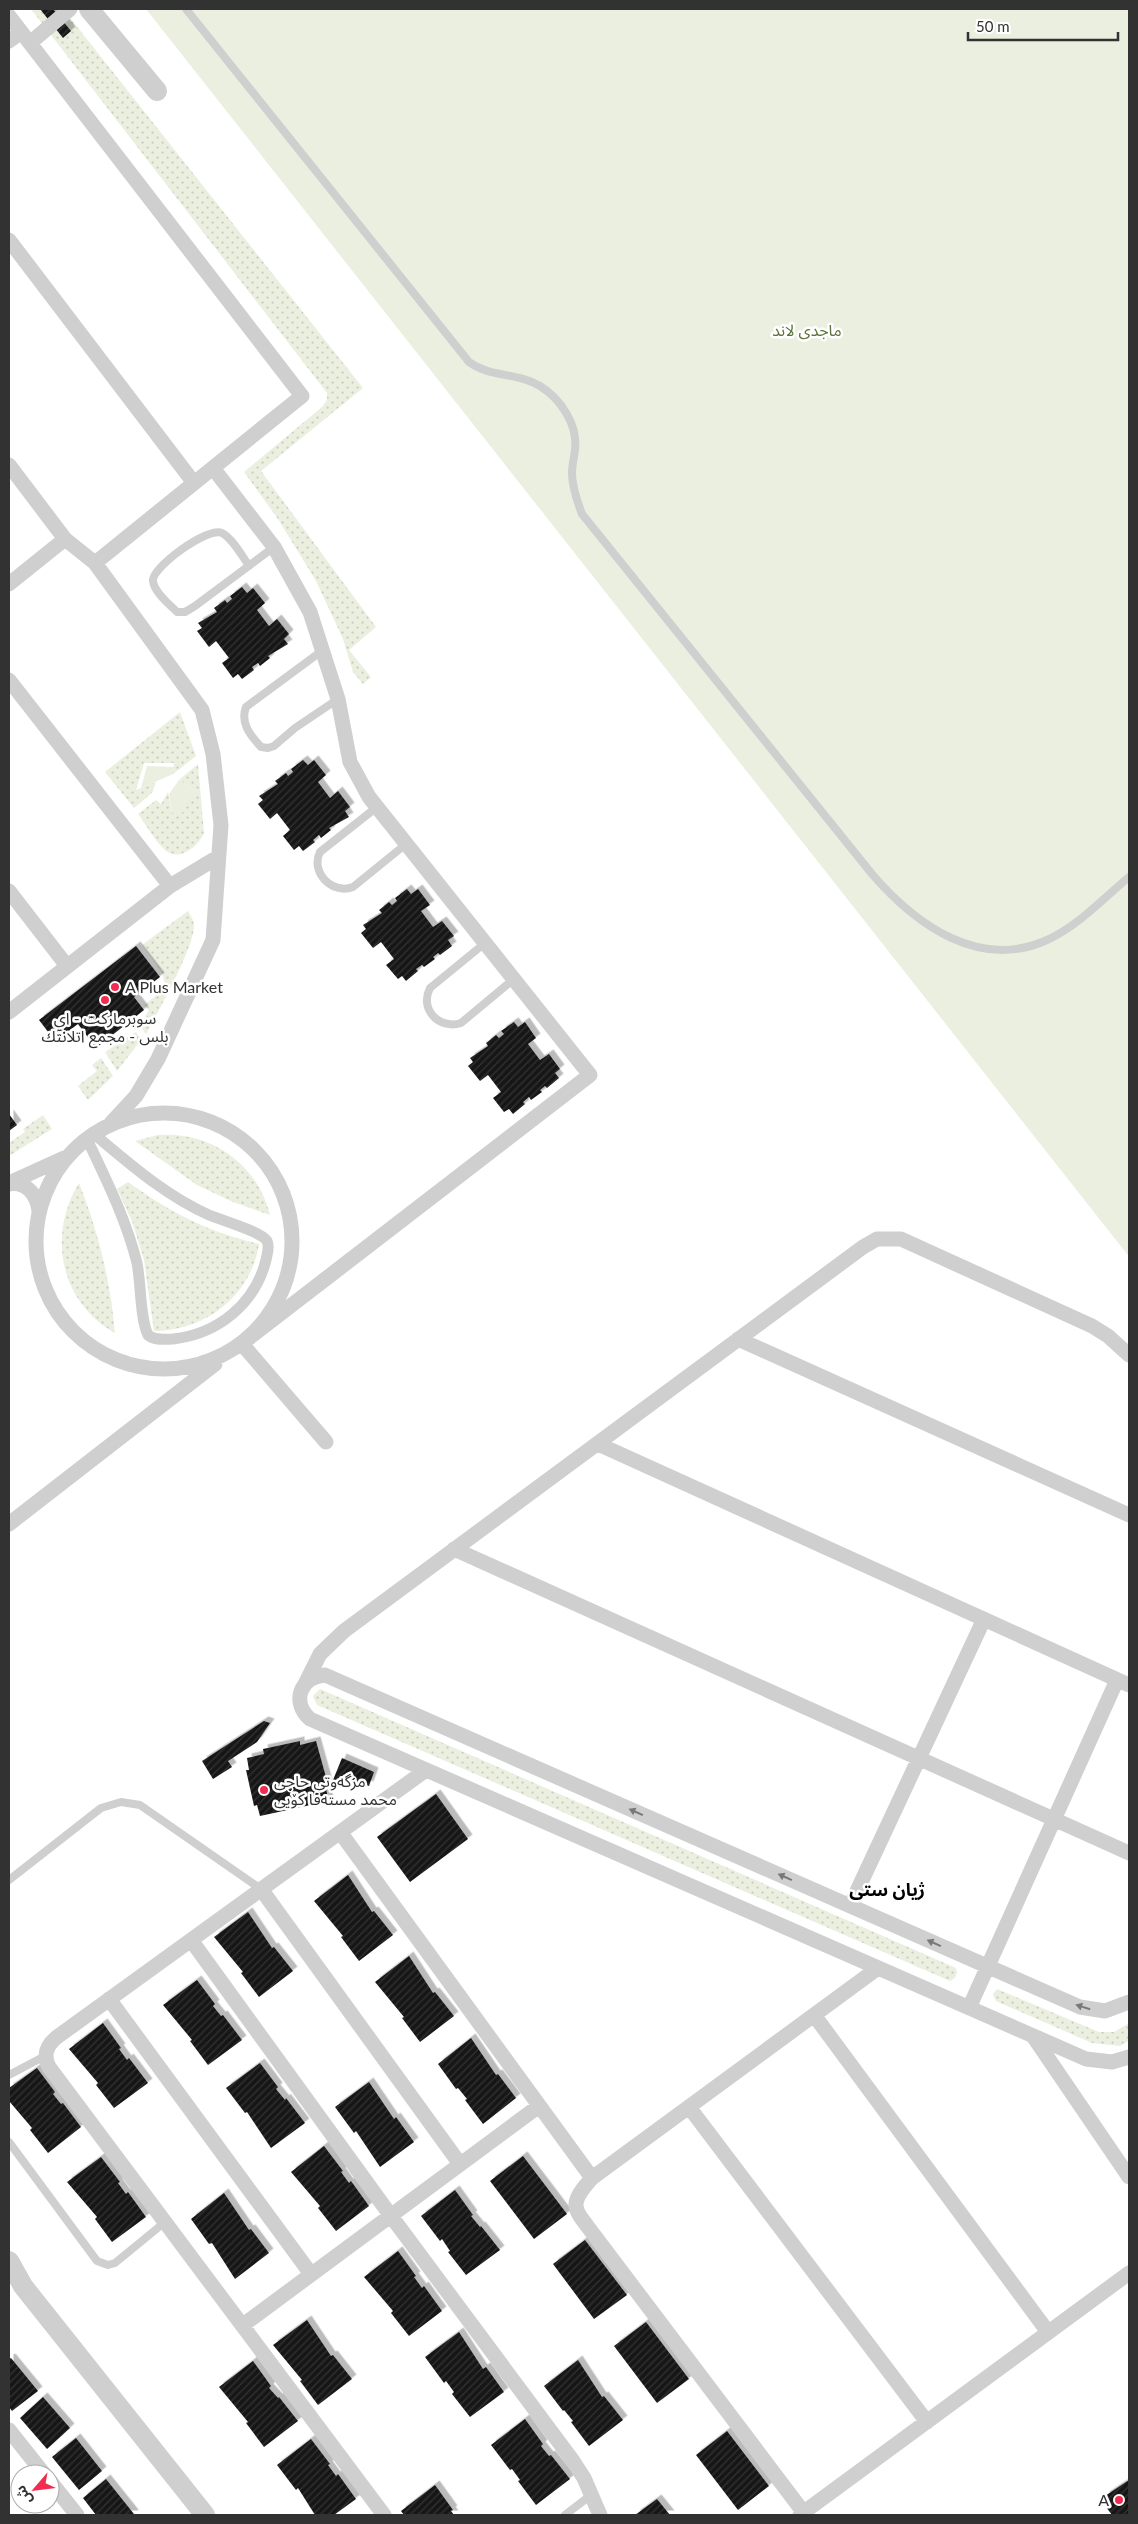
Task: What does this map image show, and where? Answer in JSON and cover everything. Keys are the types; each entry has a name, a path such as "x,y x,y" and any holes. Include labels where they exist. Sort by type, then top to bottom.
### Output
{"street":[{"path":"16,9 9,16 20,39 302,396 95,563"},
{"path":"20,39 70,9"},
{"path":"89,9 157,91"},
{"path":"9,240 194,483"},
{"path":"9,466 65,539 95,563 202,710 213,754 221,825 213,940 158,1059 136,1096 109,1125"},
{"path":"9,1524 590,1075 369,797 350,762 338,699 324,650 310,612 274,547 213,468"},
{"path":"9,584 65,539"},
{"path":"9,680 170,886"},
{"path":"9,1012 170,886 218,857"},
{"path":"9,891 67,966"},
{"path":"9,1184 20,1184 32,1192 38,1204 36,1250 44,1287 63,1320 91,1347 125,1364 163,1370 200,1365 242,1343 272,1311 287,1278 292,1243 291,1225 285,1199 269,1167 251,1147 237,1136 205,1120 166,1113 152,1107 145,1096 144,1089 147,1076"},
{"path":"39,1212 48,1187 67,1157 90,1136 109,1125 135,1116 166,1113"},
{"path":"90,1136 181,1200 205,1213 262,1236 267,1240 268,1252 260,1278 247,1299 229,1317 208,1330 184,1337 157,1339 148,1335 137,1265 130,1239 122,1214 90,1136"},
{"path":"9,1184 67,1157"},
{"path":"1129,1355 1108,1336 1092,1326 908,1242 893,1238 877,1239 863,1247 598,1444 454,1548 332,1642 320,1654 300,1690 300,1706 310,1719 1086,2059 1112,2062 1129,2057"},
{"path":"738,1339 1129,1515"},
{"path":"242,1343 326,1442"},
{"path":"598,1444 1123,1682 1054,1819 969,2008"},
{"path":"454,1548 1129,1853"},
{"path":"850,1906 984,1619"},
{"path":"304,1684 310,1678 325,1675 1080,2007 1092,2010 1118,2008 1129,2002"},
{"path":"384,2515 49,2067 45,2056 48,2045 52,2041 426,1770"},
{"path":"340,1832 592,2178"},
{"path":"261,1889 460,2164"},
{"path":"191,1940 390,2216 574,2462 600,2515"},
{"path":"878,1968 592,2178 577,2194 575,2203 578,2213 802,2514 1129,2273"},
{"path":"109,1999 311,2274"},
{"path":"814,2015 1048,2332"},
{"path":"1033,2036 1129,2177"},
{"path":"243,2325 539,2106"},
{"path":"689,2107 926,2422"},
{"path":"9,2261 16,2281 205,2515"},
{"path":"9,2430 36,2464"},
{"path":"60,2497 69,2512"}],"lane":[{"path":"186,9 469,362 493,374 530,381 550,393 559,402 572,424 575,448 574,487 582,514 872,874 897,901 927,925 957,942 987,949 1017,949 1047,940 1061,932 1129,878"},
{"path":"249,566 222,533 214,531 205,534 162,565 155,572 152,580 155,588 169,605 177,612 185,612 249,566 274,547"},
{"path":"324,650 246,707 243,714 245,725 261,747 268,748 274,746 295,728 338,699"},
{"path":"377,806 320,852 316,860 317,869 335,889 344,890 353,887 406,844"},
{"path":"485,943 430,988 426,996 427,1005 435,1017 443,1024 451,1026 461,1023 514,980"},
{"path":"9,1880 101,1808 120,1802 140,1805 261,1889"},
{"path":"9,2075 45,2056"},
{"path":"9,2142 97,2261 102,2264 115,2263 165,2222"},
{"path":"565,2515 591,2495"}],"green space":[{"path":"31,9 63,9 363,388 261,471 376,627 349,650 371,677 363,684 353,672 343,639 316,581 278,519 244,472 322,407 327,400 327,393"},
{"name":"ماجدی لاند","path":"146,9 1129,9 1129,1257 1127,1254"},
{"path":"180,712 196,756 173,774 174,763 144,763 136,790 156,782 152,793 134,808 105,772"},
{"path":"198,764 204,833 193,848 188,851 182,854 170,853 158,842 138,814 156,800 161,804 168,792 172,813 196,791 179,780"},
{"path":"147,766 174,767 173,774 141,788"},
{"path":"179,780 196,791 182,813 172,813 169,794"},
{"path":"188,911 193,919 193,935 174,980 146,1034 140,1026 149,1010 144,1005 166,988 162,973 142,945"},
{"path":"136,1032 141,1040 117,1071 105,1052"},
{"path":"101,1058 113,1076 88,1100 78,1086 97,1071 92,1065"},
{"path":"43,1115 52,1129 9,1156 9,1143 25,1132 23,1129"},
{"path":"158,1135 196,1138 229,1154 243,1166 254,1180 264,1196 270,1215 233,1202 197,1185 135,1141"},
{"path":"128,1182 190,1220 222,1233 259,1244 254,1263 246,1280 223,1307 191,1325 154,1331 144,1260 132,1221 117,1189"},
{"path":"79,1183 103,1257 115,1333 96,1320 82,1304 71,1286 64,1266 63,1224 69,1203"},
{"path":"320,1689 956,1968 955,1978 950,1981 317,1705 313,1696"},
{"path":"997,1989 1099,2032 1114,2032 1129,2023 1129,2041 1120,2046 1092,2043 996,2001 993,1994"}],"building":[{"path":"40,9 53,9 71,31 63,38"},
{"path":"242,587 247,593 253,588 265,603 257,610 269,626 277,619 289,634 284,639 288,644 268,656 270,658 260,666 258,663 252,667 254,670 242,679 238,674 233,678 222,663 229,658 216,641 209,647 197,631 202,628 198,623 217,612 214,608 225,600 227,603 232,599 230,596"},
{"path":"303,760 308,765 314,760 326,775 318,782 330,798 338,791 350,807 345,811 349,817 329,828 331,830 321,838 319,835 313,840 315,842 303,851 299,846 294,850 283,836 290,830 277,813 270,819 258,804 263,800 259,796 278,784 275,781 286,773 288,776 293,772 291,769"},
{"path":"407,889 411,894 418,889 430,905 421,911 433,927 442,921 454,936 448,940 452,946 440,955 438,953 433,957 435,959 424,967 422,965 416,969 418,971 406,981 402,976 398,979 386,965 394,959 381,942 373,948 361,933 366,929 363,925 382,913 379,910 389,902 392,905 397,901 395,898"},
{"name":"A Plus Market","path":"136,946 160,977 134,997 144,1010 96,1048 78,1024 55,1041 39,1020"},
{"path":"514,1022 518,1027 525,1022 536,1038 528,1044 540,1060 549,1054 560,1069 555,1073 559,1078 547,1088 545,1086 540,1090 542,1092 531,1100 529,1097 523,1102 525,1104 513,1114 509,1109 504,1112 493,1098 501,1092 488,1075 480,1081 468,1066 473,1062 470,1058 488,1046 486,1043 496,1035 499,1038 504,1034 501,1031"},
{"path":"9,1114 17,1125 9,1131"},
{"path":"264,1721 270,1723 257,1742 228,1761 232,1767 213,1779 202,1761"},
{"path":"300,1741 300,1745 316,1741 329,1788 326,1789 329,1801 260,1816 257,1805 254,1806 246,1770 249,1770 247,1758 264,1754 263,1749"},
{"path":"342,1758 374,1772 369,1786 359,1782 354,1789 333,1780"},
{"path":"436,1794 468,1839 410,1882 377,1837"},
{"path":"348,1875 372,1912 374,1911 393,1935 359,1961 341,1937 343,1936 314,1901"},
{"path":"248,1912 272,1948 274,1947 293,1971 259,1997 241,1973 243,1972 214,1937"},
{"path":"409,1956 433,1993 435,1992 454,2016 420,2042 402,2018 404,2017 375,1982"},
{"path":"197,1980 215,2004 213,2006 221,2016 223,2015 242,2040 208,2065 190,2041 192,2040 163,2005"},
{"path":"103,2023 127,2060 129,2058 148,2083 114,2108 96,2085 98,2083 69,2049"},
{"path":"471,2038 496,2075 498,2074 516,2098 483,2124 465,2100 467,2099 458,2088 456,2089 438,2064"},
{"path":"260,2063 278,2087 276,2089 285,2100 286,2098 305,2123 271,2148 247,2112 245,2113 226,2088"},
{"path":"37,2068 55,2092 53,2094 61,2104 63,2103 81,2127 48,2153 30,2130 32,2128 9,2101 9,2088"},
{"path":"369,2082 394,2119 396,2117 414,2142 380,2167 356,2131 354,2133 335,2107"},
{"path":"324,2146 343,2171 341,2172 349,2183 351,2181 369,2206 336,2231 318,2208 320,2206 291,2172"},
{"path":"523,2156 567,2214 534,2239 490,2181"},
{"path":"101,2157 120,2182 118,2183 126,2194 128,2192 146,2217 112,2242 95,2219 97,2217 67,2182"},
{"path":"455,2190 473,2215 471,2216 500,2250 466,2275 448,2252 450,2251 442,2239 440,2241 421,2216"},
{"path":"224,2193 249,2230 251,2229 269,2253 235,2279 212,2243 209,2244 191,2219"},
{"path":"585,2240 627,2295 594,2319 553,2264"},
{"path":"398,2251 422,2288 424,2286 442,2311 409,2336 391,2313 393,2311 364,2277"},
{"path":"307,2320 331,2356 333,2355 352,2379 318,2405 300,2381 302,2380 273,2345"},
{"path":"646,2322 689,2379 657,2403 614,2346"},
{"path":"459,2332 483,2369 486,2367 504,2392 470,2417 452,2394 454,2392 446,2381 444,2383 425,2357"},
{"path":"11,2358 38,2391 12,2411 9,2407 9,2359"},
{"path":"578,2360 602,2397 604,2396 623,2420 589,2446 571,2422 573,2421 544,2386"},
{"path":"253,2361 271,2386 269,2388 279,2397 298,2421 264,2447 246,2423 248,2422 219,2387"},
{"path":"43,2397 70,2428 47,2449 20,2418"},
{"path":"525,2419 543,2444 541,2446 549,2456 551,2455 570,2479 536,2505 518,2481 520,2480 512,2469 510,2470 491,2445"},
{"path":"727,2431 769,2486 738,2510 696,2455"},
{"path":"76,2438 102,2471 79,2490 60,2467 60,2464 52,2457"},
{"path":"311,2439 330,2464 328,2465 336,2476 338,2474 356,2499 334,2515 315,2515 298,2488 296,2490 277,2465"},
{"path":"106,2479 133,2515 96,2515 83,2498"},
{"name":"A","path":"1129,2480 1129,2515 1112,2515 1106,2507 1111,2505 1105,2496"},
{"path":"435,2485 453,2510 451,2511 454,2515 404,2515 401,2511"},
{"path":"657,2499 670,2515 635,2515"}],"place":[{"name":"A Plus Market","path":"115,987"},
{"name":"سوبرماركت - اي بلس - مجمع اتلانتك","path":"105,1000"},
{"name":"مزگەوتی حاجی محمد مستەفا کۆیی","path":"264,1790"},
{"name":"A","path":"1119,2500"}],"district":[{"name":"ژیان ستی","path":"887,1890"}]}
